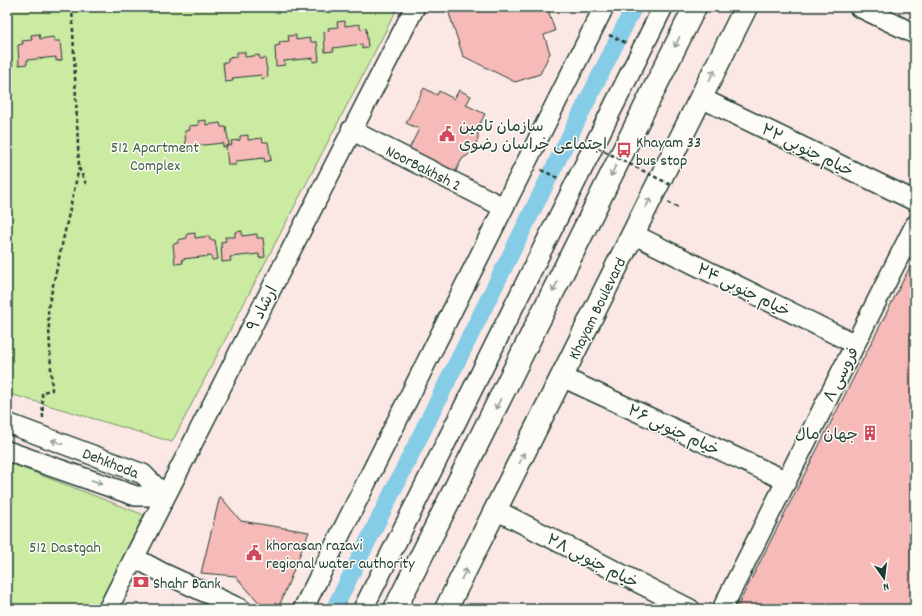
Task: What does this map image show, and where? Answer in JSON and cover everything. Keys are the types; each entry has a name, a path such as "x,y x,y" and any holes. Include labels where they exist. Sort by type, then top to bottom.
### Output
{"main road":[{"path":"395,609 695,7"},
{"name":"Khayam Boulevard","path":"446,609 746,7"}],"street":[{"name":"ارشاد ۹","path":"108,609 415,7"},
{"path":"304,609 604,7"},
{"path":"363,609 663,7"},
{"path":"859,7 915,34"},
{"name":"خیام جنوبی ۲۲","path":"701,98 915,201"},
{"name":"NoorBakhsh 2","path":"351,130 497,204"},
{"name":"فروسی ۸","path":"722,609 915,225"},
{"name":"خیام جنوبی ۲۴","path":"633,234 855,344"},
{"name":"خیام جنوبی ۲۶","path":"562,377 787,481"},
{"name":"Dehkhoda","path":"7,423 143,474 165,496"},
{"name":"Dehkhoda","path":"7,451 136,496 165,496"},
{"name":"خیام جنوبی ۲۸","path":"496,510 690,609"},
{"path":"135,558 161,572 241,609"}],"path":[{"path":"43,437 42,392 52,390 48,308 79,168 72,7"},
{"path":"594,27 641,50"},
{"path":"598,148 673,186"},
{"path":"526,163 573,186"},
{"path":"79,168 87,186"},
{"path":"666,200 680,209"}],"green space":[{"name":"512 Apartment Complex","path":"7,7 398,7 172,442 7,393"},
{"name":"512 Dastgah","path":"7,462 144,515 97,609 7,609"}],"building":[{"path":"447,7 547,7 555,31 544,35 550,53 540,74 515,82 463,56"},
{"path":"345,21 345,26 360,24 360,29 366,28 368,47 362,49 362,44 333,48 334,51 325,52 324,32 329,31 328,28 338,27 337,22"},
{"path":"39,34 40,39 53,37 54,41 60,41 62,60 56,61 56,57 27,60 27,64 19,65 18,45 23,44 22,41 32,40 31,35"},
{"path":"296,35 296,40 310,38 311,42 317,42 319,61 313,62 313,58 284,61 285,65 276,66 275,46 280,45 279,42 289,41 288,36"},
{"path":"7,50 10,50 13,69 7,70"},
{"path":"237,52 245,52 245,57 259,55 260,59 265,58 268,77 262,79 261,75 232,78 233,81 225,82 223,62 228,62 228,58 237,57"},
{"name":"سازمان تامین اجتماعی خراسان رضوی","path":"424,88 437,95 439,91 454,99 459,90 471,96 466,105 485,114 478,128 478,139 471,153 462,159 454,175 408,151 419,129 406,123"},
{"path":"206,120 206,125 220,123 221,127 226,127 229,145 223,147 223,143 194,146 194,149 186,151 185,131 190,130 189,126 199,125 198,121"},
{"path":"248,135 248,140 262,138 263,142 268,142 271,160 265,162 264,158 236,161 236,165 228,165 226,146 232,145 231,141 240,140 240,136"},
{"path":"242,231 242,236 257,234 257,238 263,238 265,257 259,258 259,254 230,257 231,261 222,262 221,242 226,241 225,237 235,237 235,232"},
{"path":"195,233 195,238 209,236 210,240 215,240 218,259 212,260 211,256 182,259 183,263 175,264 173,244 178,243 178,240 187,238 187,234"},
{"name":"جهان مال","path":"915,257 915,609 736,609"},
{"name":"khorasan razavi regional water authority","path":"220,496 241,521 309,532 278,609 265,609 235,576 201,573"}],"waterway":[{"path":"334,609 634,7"}],"place":[{"name":"سازمان تامین اجتماعی خراسان رضوی","path":"447,134"},
{"name":"Khayam 33 bus stop","path":"624,150"},
{"name":"جهان مال","path":"870,433"},
{"name":"khorasan razavi regional water authority","path":"254,553"},
{"name":"Shahr Bank","path":"141,582"}]}
